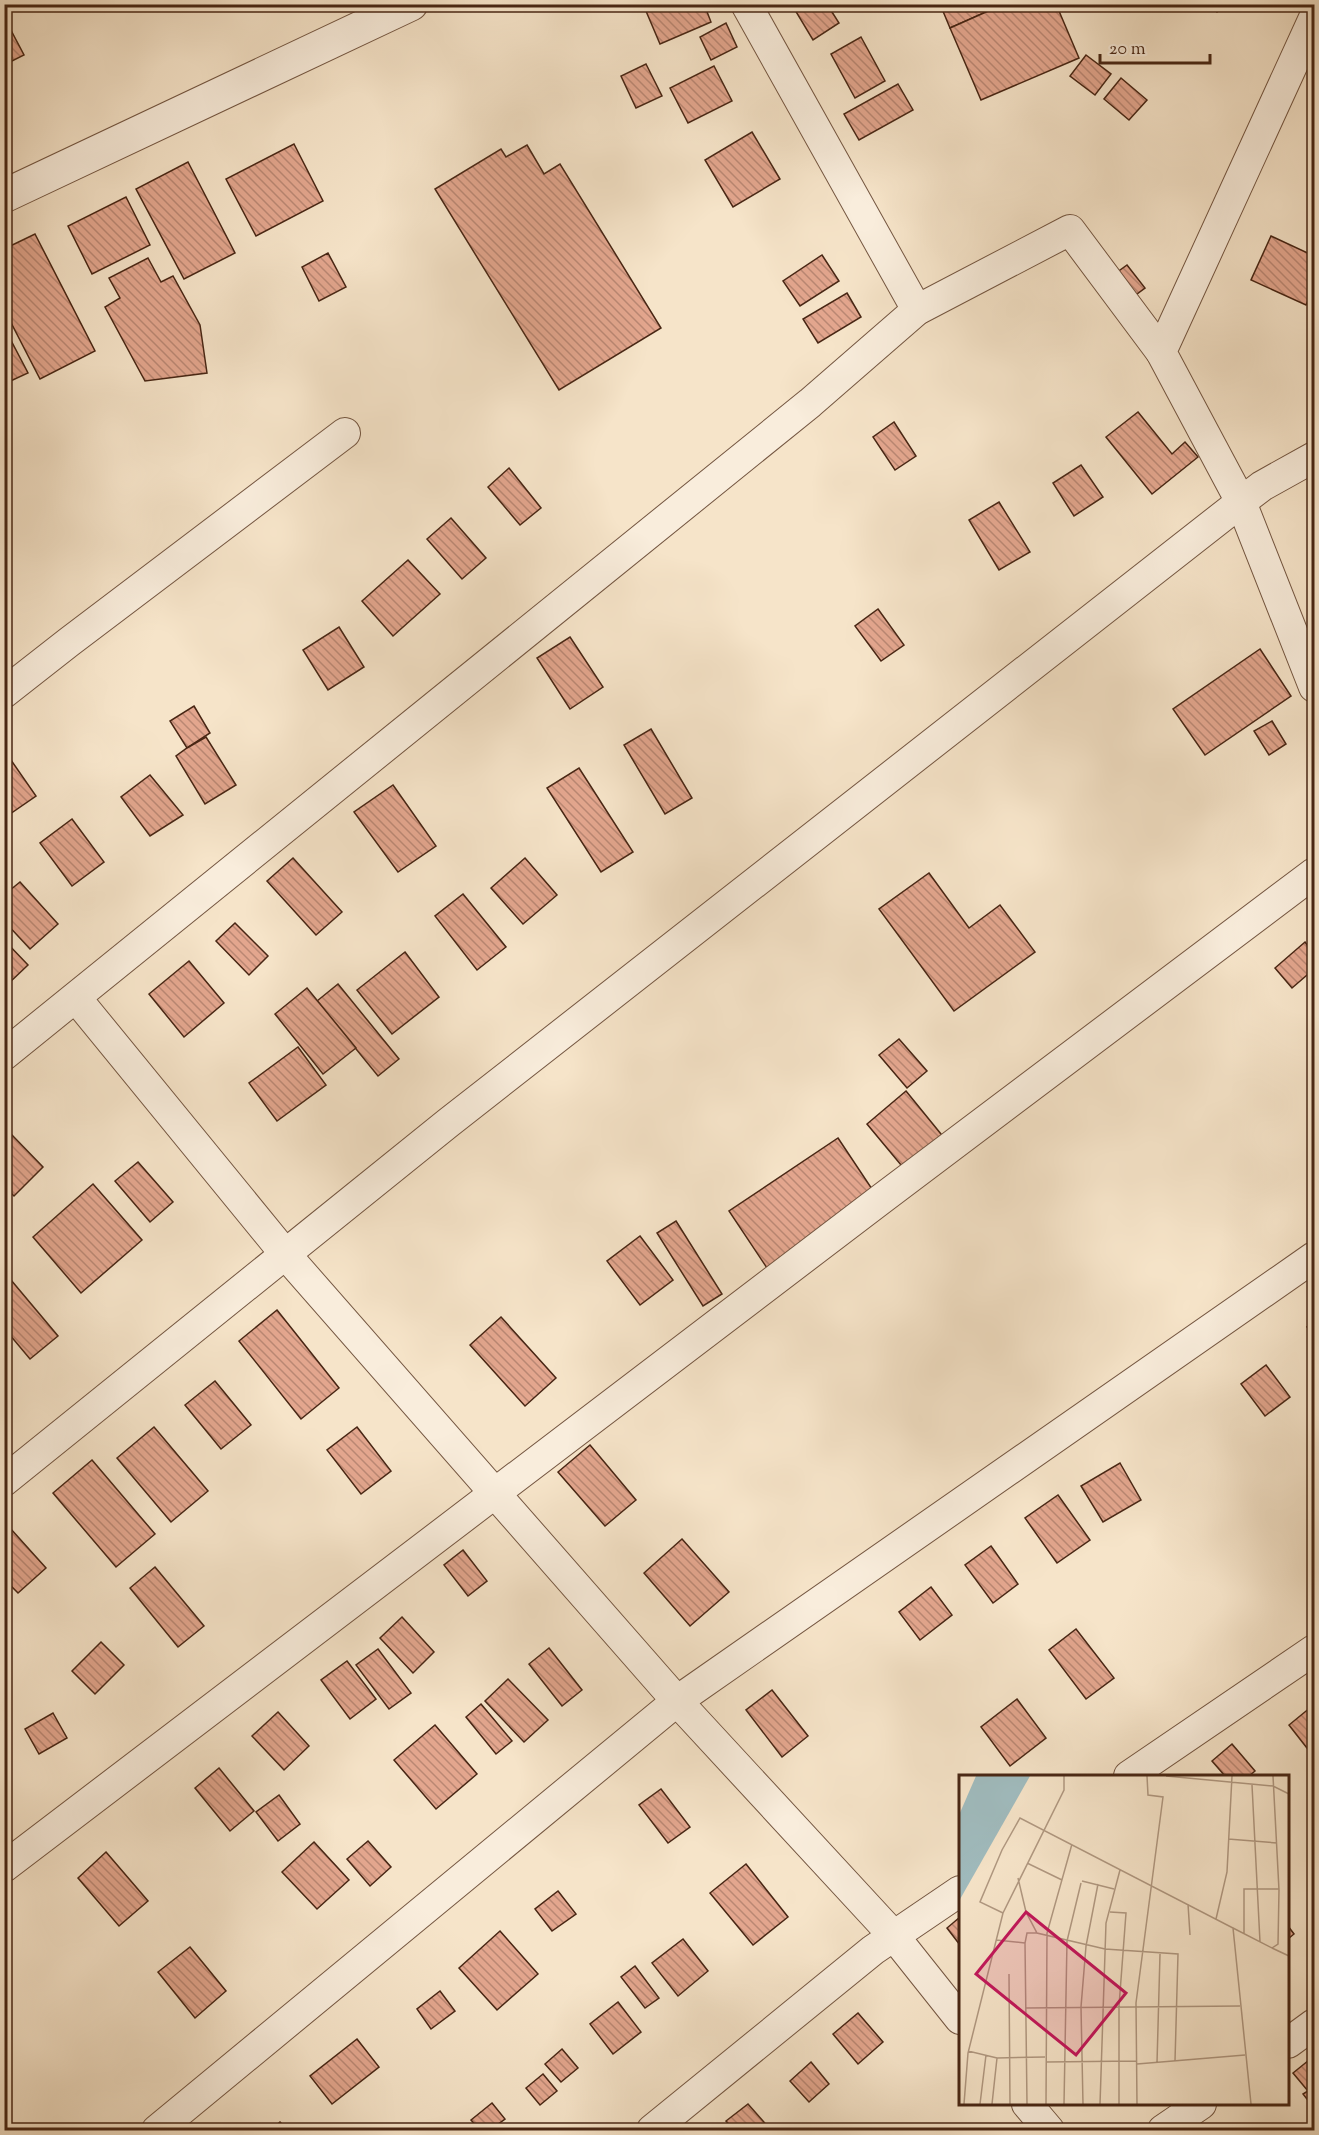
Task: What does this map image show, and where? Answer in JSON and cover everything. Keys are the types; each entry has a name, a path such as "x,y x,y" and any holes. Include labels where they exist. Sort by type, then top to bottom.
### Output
{"street":[{"path":"4,196 411,4"},
{"path":"746,4 917,309"},
{"path":"1161,352 1314,18"},
{"path":"4,1055 810,404 917,309 1070,230 1161,352 1241,502 1314,687"},
{"path":"4,693 345,433"},
{"path":"4,1481 448,1123 1241,502 1262,486 1314,457"},
{"path":"4,1867 1314,873"},
{"path":"76,998 286,1255 677,1701 894,1936 959,2018"},
{"path":"157,2130 677,1701 1314,1257"},
{"path":"1130,1775 1314,1650"},
{"path":"652,2130 873,1950 959,1892"},
{"path":"1289,2042 1314,2024"},
{"path":"1029,2105 1049,2130"},
{"path":"1163,2130 1198,2105"}],"building":[{"path":"643,4 704,4 711,22 660,44"},
{"path":"804,4 827,4 839,23 813,40 795,10"},
{"path":"940,4 1004,4 950,28"},
{"path":"1004,4 1056,4 1079,58 981,100 950,28"},
{"path":"1211,4 1226,4 1217,12"},
{"path":"4,17 24,55 4,65"},
{"path":"726,23 737,47 711,60 700,37"},
{"path":"861,37 885,81 855,98 831,54"},
{"path":"1086,55 1111,74 1095,95 1070,76"},
{"path":"646,64 662,96 636,108 621,76"},
{"path":"714,66 732,101 688,123 670,88"},
{"path":"1121,78 1147,100 1129,120 1104,99"},
{"path":"898,84 913,110 859,140 844,114"},
{"path":"752,132 780,179 733,207 705,160"},
{"path":"294,144 323,201 256,236 226,179"},
{"path":"527,145 544,174 560,164 661,328 559,390 435,189 501,149 506,157"},
{"path":"188,162 235,253 184,279 136,189"},
{"path":"126,197 150,245 92,274 68,226"},
{"path":"35,234 95,351 40,379 4,309 4,249"},
{"path":"1271,236 1314,256 1314,287 1306,305 1251,280"},
{"path":"328,253 346,287 319,301 302,267"},
{"path":"822,255 839,281 800,306 783,281"},
{"path":"148,258 161,282 173,276 200,325 207,373 145,381 105,307 120,298 109,278"},
{"path":"1127,265 1145,288 1118,308 1101,284"},
{"path":"847,293 861,317 818,343 803,319"},
{"path":"4,327 28,373 4,384"},
{"path":"1138,412 1172,454 1185,442 1198,457 1152,494 1106,437"},
{"path":"894,422 916,456 895,470 873,437"},
{"path":"1081,465 1103,497 1074,516 1053,483"},
{"path":"509,468 541,508 520,525 488,487"},
{"path":"999,502 1030,552 999,570 969,520"},
{"path":"451,518 486,558 462,579 427,539"},
{"path":"408,560 440,594 393,636 362,601"},
{"path":"878,609 904,645 881,661 855,626"},
{"path":"339,627 364,667 328,690 303,650"},
{"path":"570,637 603,687 570,709 537,658"},
{"path":"1260,649 1291,696 1205,755 1173,709"},
{"path":"194,706 210,733 187,748 170,721"},
{"path":"1272,721 1286,744 1269,755 1254,731"},
{"path":"651,729 692,798 665,814 624,745"},
{"path":"206,737 236,785 205,804 176,756"},
{"path":"4,750 36,796 10,814 4,805"},
{"path":"579,768 633,852 601,872 547,788"},
{"path":"150,775 183,815 150,836 121,797"},
{"path":"393,785 436,846 398,872 354,812"},
{"path":"72,819 104,862 72,886 40,843"},
{"path":"293,858 342,912 316,935 267,881"},
{"path":"525,858 557,895 523,924 491,888"},
{"path":"929,873 969,928 1000,905 1035,952 954,1011 879,909"},
{"path":"20,882 58,924 30,949 4,921 4,895"},
{"path":"463,894 506,947 477,970 435,916"},
{"path":"235,923 268,956 249,975 216,941"},
{"path":"6,942 28,965 8,984 4,980 4,944"},
{"path":"1305,942 1314,954 1314,969 1292,988 1275,968"},
{"path":"405,952 439,997 392,1034 357,990"},
{"path":"189,961 224,1003 184,1037 149,994"},
{"path":"338,984 399,1059 378,1076 317,1001"},
{"path":"307,988 356,1048 323,1074 275,1014"},
{"path":"899,1039 927,1071 907,1088 879,1055"},
{"path":"298,1047 326,1085 277,1121 249,1083"},
{"path":"906,1091 945,1139 906,1171 867,1124"},
{"path":"12,1135 43,1167 14,1196 4,1186 4,1142"},
{"path":"838,1138 878,1198 769,1271 729,1211"},
{"path":"138,1162 173,1202 150,1222 115,1181"},
{"path":"93,1184 142,1240 81,1293 33,1237"},
{"path":"676,1221 722,1294 703,1306 657,1233"},
{"path":"640,1236 673,1280 640,1305 607,1261"},
{"path":"11,1280 58,1336 30,1359 4,1328 4,1285"},
{"path":"277,1310 339,1388 301,1419 239,1341"},
{"path":"501,1317 556,1378 525,1406 470,1345"},
{"path":"1314,1321 1314,1337 1307,1327"},
{"path":"1266,1365 1290,1397 1265,1416 1241,1384"},
{"path":"215,1381 251,1425 221,1449 185,1405"},
{"path":"154,1427 208,1491 171,1522 117,1458"},
{"path":"357,1427 391,1471 361,1494 327,1450"},
{"path":"590,1445 636,1500 605,1526 558,1472"},
{"path":"92,1460 155,1534 116,1567 53,1493"},
{"path":"1120,1463 1141,1500 1103,1522 1081,1486"},
{"path":"1058,1495 1090,1540 1057,1563 1025,1518"},
{"path":"10,1528 46,1568 18,1593 4,1579 4,1533"},
{"path":"682,1539 729,1592 690,1626 644,1573"},
{"path":"991,1546 1018,1584 993,1603 965,1565"},
{"path":"463,1550 487,1581 468,1596 444,1565"},
{"path":"155,1567 204,1626 178,1647 130,1588"},
{"path":"931,1587 952,1615 920,1640 899,1612"},
{"path":"402,1617 434,1652 413,1673 380,1638"},
{"path":"1076,1629 1114,1678 1086,1699 1049,1650"},
{"path":"101,1642 124,1665 95,1694 72,1671"},
{"path":"549,1648 582,1690 562,1706 529,1664"},
{"path":"378,1649 411,1693 389,1709 356,1665"},
{"path":"347,1661 376,1699 350,1719 321,1680"},
{"path":"508,1679 548,1720 524,1742 485,1701"},
{"path":"772,1690 808,1736 782,1757 746,1710"},
{"path":"1017,1699 1046,1738 1010,1766 981,1727"},
{"path":"481,1704 512,1741 496,1754 466,1717"},
{"path":"1311,1707 1314,1711 1314,1757 1289,1725"},
{"path":"278,1712 309,1746 284,1770 252,1736"},
{"path":"53,1713 67,1738 39,1754 25,1729"},
{"path":"435,1725 477,1774 436,1809 394,1760"},
{"path":"1232,1744 1255,1771 1250,1775 1224,1775 1212,1761"},
{"path":"219,1768 254,1811 230,1831 195,1788"},
{"path":"661,1789 690,1827 668,1843 639,1805"},
{"path":"279,1795 300,1824 278,1841 256,1812"},
{"path":"368,1841 391,1867 370,1886 347,1859"},
{"path":"314,1842 349,1880 317,1909 282,1872"},
{"path":"106,1852 148,1901 119,1926 78,1878"},
{"path":"746,1864 788,1917 753,1945 710,1893"},
{"path":"558,1891 576,1914 552,1931 535,1909"},
{"path":"959,1918 959,1944 947,1928"},
{"path":"1289,1927 1294,1934 1289,1938"},
{"path":"500,1931 538,1974 497,2010 459,1968"},
{"path":"683,1939 708,1971 678,1996 652,1963"},
{"path":"190,1947 226,1991 195,2018 158,1972"},
{"path":"635,1966 659,1998 645,2008 621,1977"},
{"path":"440,1991 455,2011 431,2029 417,2009"},
{"path":"618,2002 641,2032 613,2054 590,2024"},
{"path":"858,2013 883,2042 858,2064 833,2034"},
{"path":"357,2039 379,2067 332,2104 310,2076"},
{"path":"562,2049 578,2068 561,2082 545,2064"},
{"path":"1314,2056 1314,2108 1303,2094 1308,2091 1293,2073"},
{"path":"811,2062 829,2084 809,2102 790,2081"},
{"path":"543,2074 557,2091 540,2105 526,2088"},
{"path":"492,2103 505,2119 490,2130 480,2130 471,2120"},
{"path":"748,2104 771,2130 734,2130 726,2121"},
{"path":"280,2122 288,2130 271,2130"}]}
